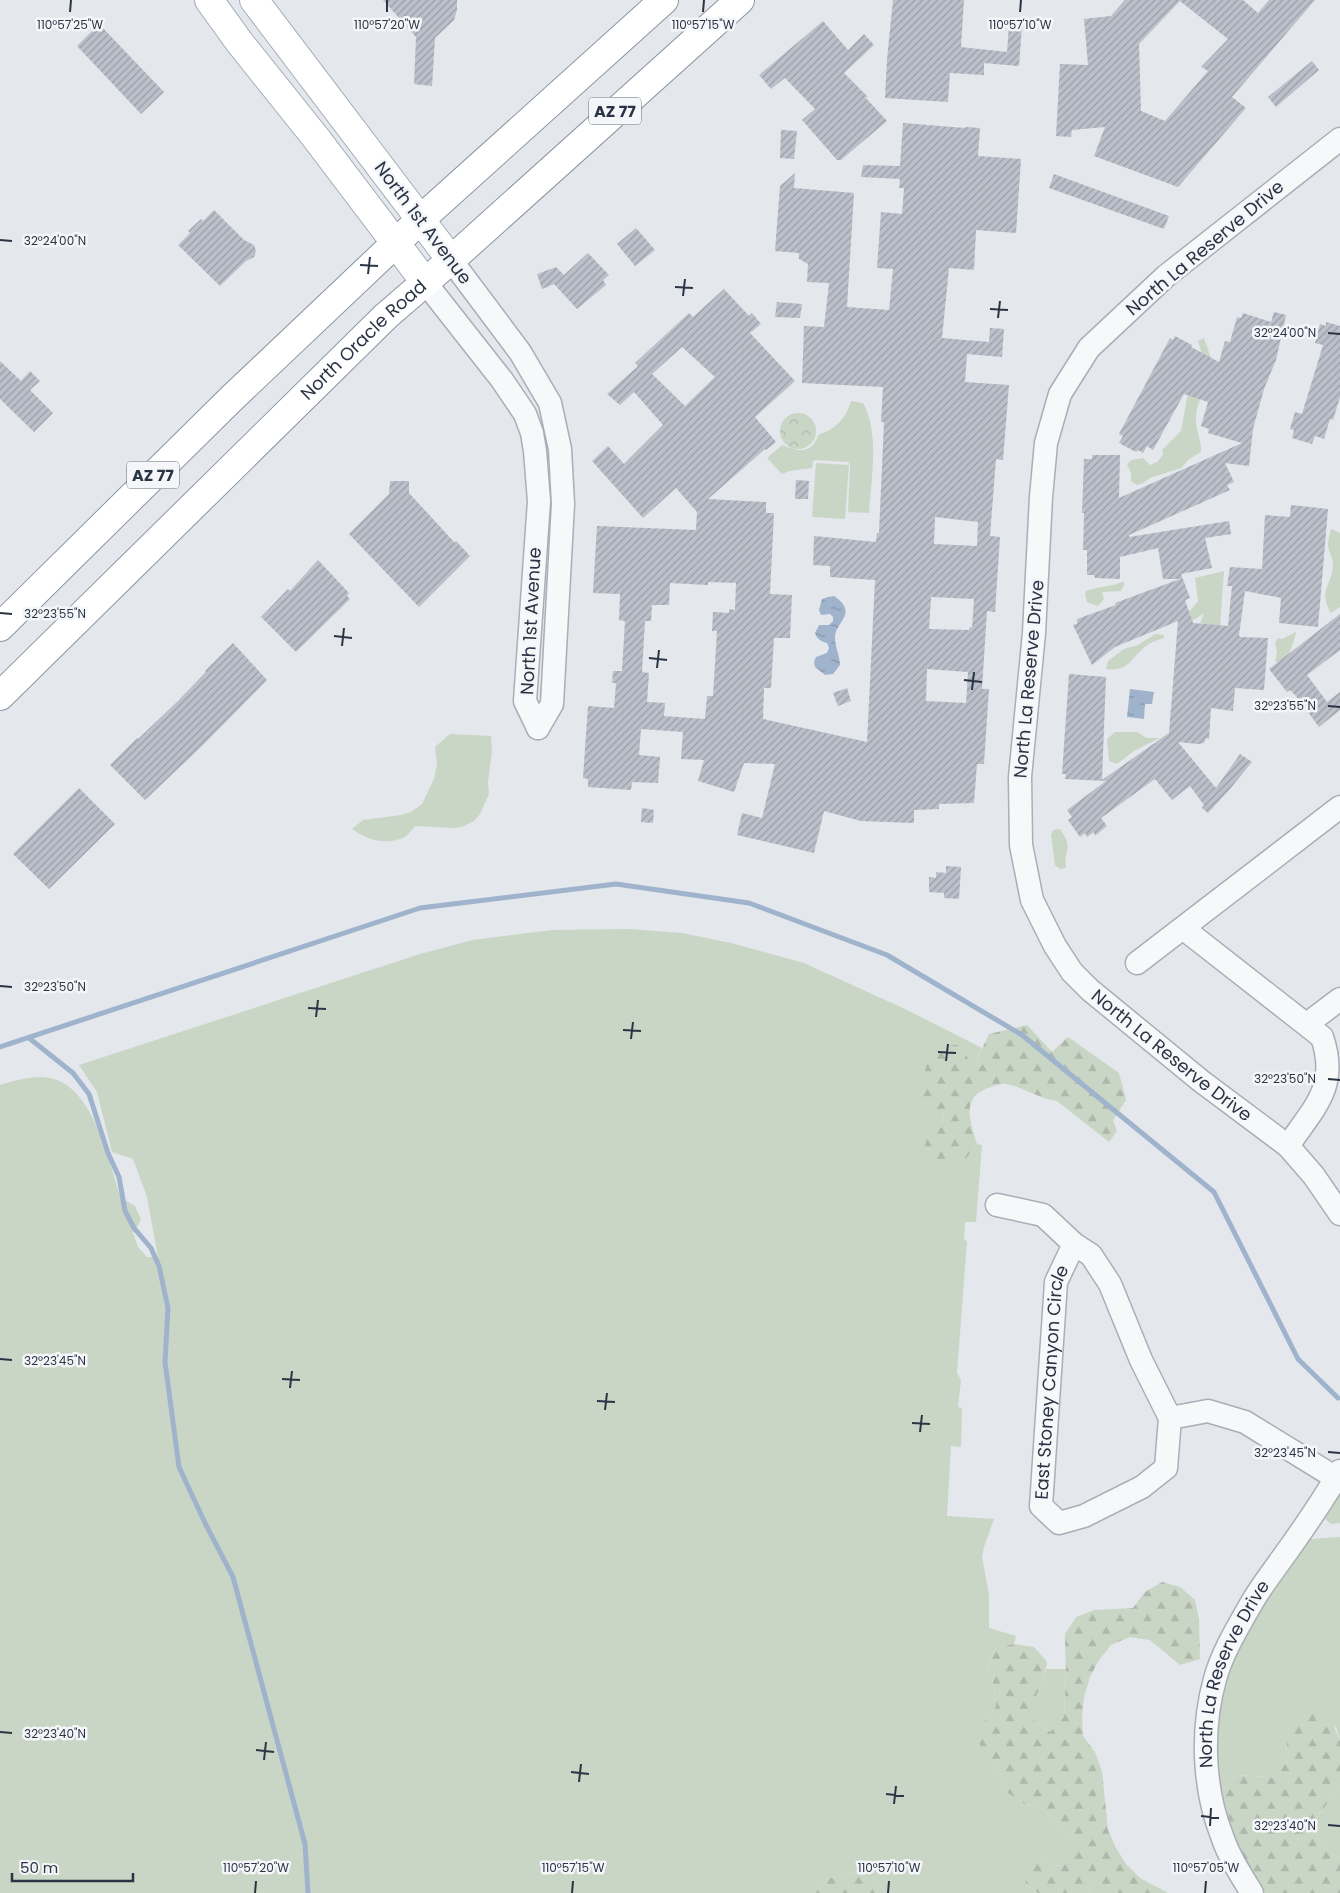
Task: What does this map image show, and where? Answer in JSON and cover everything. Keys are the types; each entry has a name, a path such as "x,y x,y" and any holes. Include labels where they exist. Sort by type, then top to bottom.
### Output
{"main road":[{"name":"North 1st Avenue","path":"209,0 240,43 316,138 395,245 425,282"},
{"name":"North 1st Avenue","path":"254,0 451,260"},
{"name":"AZ 77","path":"0,627 232,398 421,219 664,0"},
{"name":"North Oracle Road","path":"0,696 386,316 451,260 740,0"}],"street":[{"name":"North La Reserve Drive","path":"1340,139 1166,276 1089,348 1060,394 1046,443 1041,497 1034,633 1020,777 1020,845 1032,900 1055,946 1072,972 1090,990 1201,1081 1288,1146 1314,1176 1340,1214"},
{"name":"North 1st Avenue","path":"425,282 502,380 525,414 532,433 538,501 525,701 538,728 552,704 563,504 560,449 550,403 520,352 451,260"},
{"path":"525,414 550,403"},
{"path":"1137,963 1340,807"},
{"path":"1184,928 1308,1024 1322,1037 1327,1052 1329,1068 1326,1086 1320,1100 1288,1146"},
{"path":"1308,1024 1340,999"},
{"name":"East Stoney Canyon Circle","path":"997,1205 1043,1215 1074,1244 1091,1255 1110,1284 1141,1360 1170,1418 1166,1468 1142,1487 1084,1516 1059,1523 1041,1506 1056,1282 1074,1244"},
{"path":"1170,1418 1208,1411 1246,1422 1338,1475"},
{"name":"North La Reserve Drive","path":"1252,1893 1221,1836 1211,1797 1206,1757 1208,1718 1215,1678 1230,1642 1252,1602 1308,1523 1338,1475"}],"green space":[{"path":"1204,338 1210,355 1211,365 1209,378 1199,403 1196,417 1201,452 1188,460 1181,468 1150,478 1137,485 1131,481 1131,473 1127,464 1131,460 1143,458 1150,465 1157,462 1163,455 1162,450 1181,431 1187,398 1204,361 1198,341"},
{"path":"851,401 863,403 871,428 873,456 869,513 848,512 850,465 848,462 816,460 813,461 812,468 793,470 782,474 767,458 782,445 799,450 808,449 816,441 819,434 830,430 840,422 847,412"},
{"path":"798,413 805,414 811,418 815,424 815,438 811,444 805,448 798,449 791,448 785,444 781,438 780,431 781,424 785,418 791,414"},
{"path":"816,463 849,465 845,519 812,517"},
{"path":"1331,529 1340,533 1340,607 1331,613 1325,599 1325,593 1333,564 1328,545"},
{"path":"1224,571 1220,627 1200,623 1204,613 1191,622 1189,612 1198,601 1195,578"},
{"path":"1124,581 1121,591 1102,592 1104,599 1098,606 1087,602 1086,591"},
{"path":"1296,632 1292,647 1287,655 1284,659 1275,662 1277,652 1275,642 1278,638 1282,639"},
{"path":"1155,634 1164,635 1164,638 1146,646 1125,666 1106,669 1108,661 1124,649 1138,645"},
{"path":"1115,732 1137,732 1147,738 1160,738 1134,751 1117,764 1109,761 1107,739"},
{"path":"450,734 491,736 492,751 488,782 489,794 480,814 474,821 462,827 453,828 416,826 405,837 391,841 370,839 352,829 363,820 401,815 411,812 422,804 434,779 437,764 435,747"},
{"path":"1060,829 1068,846 1065,861 1066,868 1060,869 1055,865 1051,835 1053,830"},
{"path":"629,929 682,933 731,943 804,963 905,1009 982,1048 974,1066 944,1111 941,1128 965,1160 977,1144 982,1145 976,1222 965,1222 964,1240 967,1241 957,1373 961,1380 958,1407 962,1408 961,1447 951,1446 947,1516 994,1519 982,1557 989,1595 989,1628 1016,1636 1014,1644 996,1648 988,1666 994,1686 996,1706 984,1722 987,1758 1001,1774 1008,1793 1024,1804 1044,1810 1071,1835 1079,1854 1062,1866 1043,1863 1026,1885 1038,1893 890,1893 857,1872 829,1878 815,1893 0,1893 0,1085 28,1078 50,1078 70,1088 81,1099 99,1131 121,1198 135,1206 141,1220 133,1233 138,1247 147,1257 158,1257 147,1197 133,1159 112,1152 97,1092 79,1065 420,954 473,940 552,930"},
{"path":"1027,1025 1052,1052 1068,1037 1119,1073 1126,1100 1113,1120 1117,1131 1109,1142 1057,1101 1002,1084 981,1091 971,1103 970,1118 977,1144 965,1160 948,1165 923,1154 928,1133 941,1128 944,1111 927,1107 921,1088 928,1058 938,1046 958,1045 974,1066 989,1034"},
{"path":"1340,1492 1340,1523 1331,1524 1325,1519"},
{"path":"1340,1537 1340,1741 1336,1727 1287,1739 1286,1759 1278,1778 1239,1775 1221,1790 1217,1742 1219,1719 1227,1674 1235,1652 1258,1610 1310,1539"},
{"path":"1162,1582 1180,1587 1195,1600 1199,1619 1200,1659 1180,1665 1150,1640 1130,1637 1111,1645 1099,1660 1090,1677 1084,1697 1082,1716 1083,1736 1095,1752 1102,1771 1108,1830 1116,1848 1126,1864 1140,1878 1168,1893 1118,1893 1112,1886 1092,1882 1088,1893 1038,1893 1026,1885 1024,1865 1043,1863 1062,1866 1078,1854 1071,1835 1044,1810 1024,1804 1008,1793 1001,1774 987,1758 978,1741 984,1722 996,1706 994,1686 988,1667 996,1648 1014,1644 1034,1647 1047,1662 1043,1682 1034,1700 1034,1720 1050,1732 1064,1717 1066,1676 1065,1634 1076,1617 1094,1610 1133,1608 1145,1592"},
{"path":"1046,1669 1066,1669 1064,1718 1050,1732 1034,1720 1034,1700 1043,1682"},
{"path":"1308,1707 1327,1710 1340,1741 1340,1787 1317,1817 1316,1837 1329,1852 1340,1858 1340,1893 1265,1893 1250,1869 1238,1843 1228,1817 1221,1790 1239,1775 1278,1778 1286,1759 1287,1739 1293,1719"},
{"path":"1340,1787 1340,1858 1329,1852 1316,1837 1317,1817"},
{"path":"857,1872 890,1893 815,1893 829,1878"},
{"path":"1092,1882 1112,1886 1118,1893 1088,1893"}],"water":[{"path":"834,596 845,608 844,618 838,627 835,638 840,665 833,674 825,675 815,667 814,662 816,657 827,653 829,648 827,643 819,640 815,633 819,625 829,625 833,621 833,617 830,614 821,615 819,610 822,599"},
{"path":"1130,689 1154,692 1152,704 1145,704 1144,719 1127,717"}],"building":[{"path":"383,0 457,0 454,20 435,38 432,86 414,84 416,37"},
{"path":"893,0 964,0 961,47 1007,52 1009,25 1022,26 1019,66 984,63 984,75 950,73 948,102 885,98"},
{"path":"1125,0 1243,0 1258,13 1269,0 1315,0 1232,97 1246,108 1178,187 1094,156 1105,127 1072,130 1071,137 1056,136 1060,64 1088,65 1084,19 1111,16","holes":["1180,1 1228,39 1201,67 1208,71 1165,121 1141,111 1139,44"]},
{"path":"823,21 848,50 864,34 874,45 844,73 868,97 865,97 887,121 841,160 837,160 802,120 815,109 785,78 771,89 759,75"},
{"path":"99,24 164,92 141,114 77,46"},
{"path":"1312,61 1319,70 1276,107 1268,97"},
{"path":"903,123 980,128 978,156 1021,159 1016,233 976,230 974,270 949,268 942,338 989,342 990,328 1004,329 1002,357 967,354 965,382 1009,385 1003,460 996,459 990,536 1000,537 995,612 987,611 982,689 989,689 984,764 977,764 974,803 939,804 939,809 914,810 914,823 861,821 824,811 814,853 737,835 742,813 762,818 775,764 744,763 734,792 698,781 704,760 681,759 683,732 641,729 639,755 660,757 658,783 632,782 631,790 588,787 588,779 583,778 588,706 614,708 616,683 612,683 613,671 622,671 625,621 619,620 620,594 593,593 597,526 696,530 697,512 676,488 643,518 592,461 608,446 624,464 663,425 634,392 620,405 607,394 638,366 635,363 689,313 693,317 724,289 749,316 752,313 761,324 750,333 795,381 755,417 776,442 765,449 708,499 766,502 766,513 774,513 770,594 792,595 790,638 774,638 771,688 764,688 763,719 867,742 875,580 830,577 830,566 813,565 814,536 876,542 877,533 879,533 884,422 881,422 883,387 802,383 804,326 824,327 829,283 807,282 808,264 799,259 799,253 775,251 780,186 795,173 794,188 854,193 847,307 889,310 893,269 877,268 881,212 902,214 904,188 899,188 900,179 861,177 863,165 900,166","holes":["682,347 715,377 685,406 652,374","935,517 978,522 977,546 934,544","708,582 736,583 735,610 729,609 729,613 713,612 712,631 717,631 713,696 707,696 705,719 664,716 665,703 647,702 649,673 642,672 645,621 651,621 652,605 669,605 670,583 708,585","931,597 974,599 972,628 970,627 969,630 929,629","927,669 968,672 966,703 926,701"]},
{"path":"781,130 797,131 794,159 780,158"},
{"path":"1054,174 1169,216 1164,229 1049,188"},
{"path":"214,210 244,240 254,245 256,251 254,257 246,261 220,286 178,245 190,233 188,231 201,219 203,221"},
{"path":"636,228 655,250 635,266 617,244"},
{"path":"588,253 609,275 603,280 606,285 577,309 554,284 542,289 537,274 556,267 564,275"},
{"path":"777,302 802,304 800,318 775,317"},
{"path":"1274,312 1286,315 1276,360 1264,389 1253,429 1249,466 1225,463 1234,482 1227,485 1230,490 1129,535 1129,537 1229,521 1231,534 1205,538 1212,568 1181,574 1190,598 1185,600 1193,623 1228,626 1232,586 1227,586 1230,567 1262,569 1265,515 1290,517 1291,505 1328,509 1318,627 1279,623 1281,598 1245,591 1239,635 1240,637 1268,638 1264,690 1235,688 1233,711 1211,708 1209,739 1206,738 1204,743 1198,744 1178,742 1216,788 1240,754 1252,762 1208,813 1202,808 1204,805 1190,786 1172,800 1155,779 1101,818 1107,826 1095,836 1094,832 1087,837 1085,833 1080,837 1068,820 1072,817 1067,810 1106,781 1065,779 1066,774 1062,774 1069,674 1106,677 1102,780 1169,733 1178,621 1115,647 1092,665 1073,625 1077,624 1077,619 1180,579 1163,579 1158,548 1120,557 1120,579 1095,578 1094,575 1087,575 1087,550 1083,550 1084,513 1082,513 1084,459 1092,459 1092,455 1120,455 1119,498 1242,443 1208,433 1209,429 1201,426 1208,402 1184,394 1153,450 1147,446 1143,453 1138,450 1136,452 1119,443 1123,436 1119,434 1170,338 1173,340 1175,336 1219,362 1225,341 1230,342 1237,317 1241,318 1243,313 1271,322"},
{"path":"1326,322 1340,326 1340,397 1333,420 1330,419 1324,439 1315,436 1312,444 1292,438 1294,430 1290,429 1295,412 1302,414 1323,345 1315,343 1320,324 1326,326"},
{"path":"0,361 21,381 30,371 40,381 30,390 53,413 34,432 0,399"},
{"path":"796,480 809,481 808,499 795,499"},
{"path":"390,481 409,481 409,493 455,543 456,541 470,556 419,607 349,534 389,494"},
{"path":"318,560 349,593 347,596 350,599 296,652 261,617 288,589 290,591"},
{"path":"1340,614 1340,650 1307,675 1327,702 1340,692 1340,710 1319,727 1296,696 1290,690 1287,692 1269,669"},
{"path":"233,643 267,680 145,800 110,765 178,701"},
{"path":"847,688 851,701 838,706 833,693"},
{"path":"79,788 115,824 49,889 13,854"},
{"path":"642,808 654,810 653,823 641,822"},
{"path":"946,866 961,867 959,899 944,898 944,893 929,892 929,877 936,878 936,872 946,873"}],"waterway":[{"path":"0,1047 420,908 616,884 749,903 887,955 1022,1035 1214,1192 1298,1359 1338,1398"},
{"path":"29,1038 73,1073 89,1094 108,1153 119,1177 125,1211 134,1228 151,1248 159,1266 168,1308 165,1362 179,1467 233,1577 305,1844 308,1893"}]}
